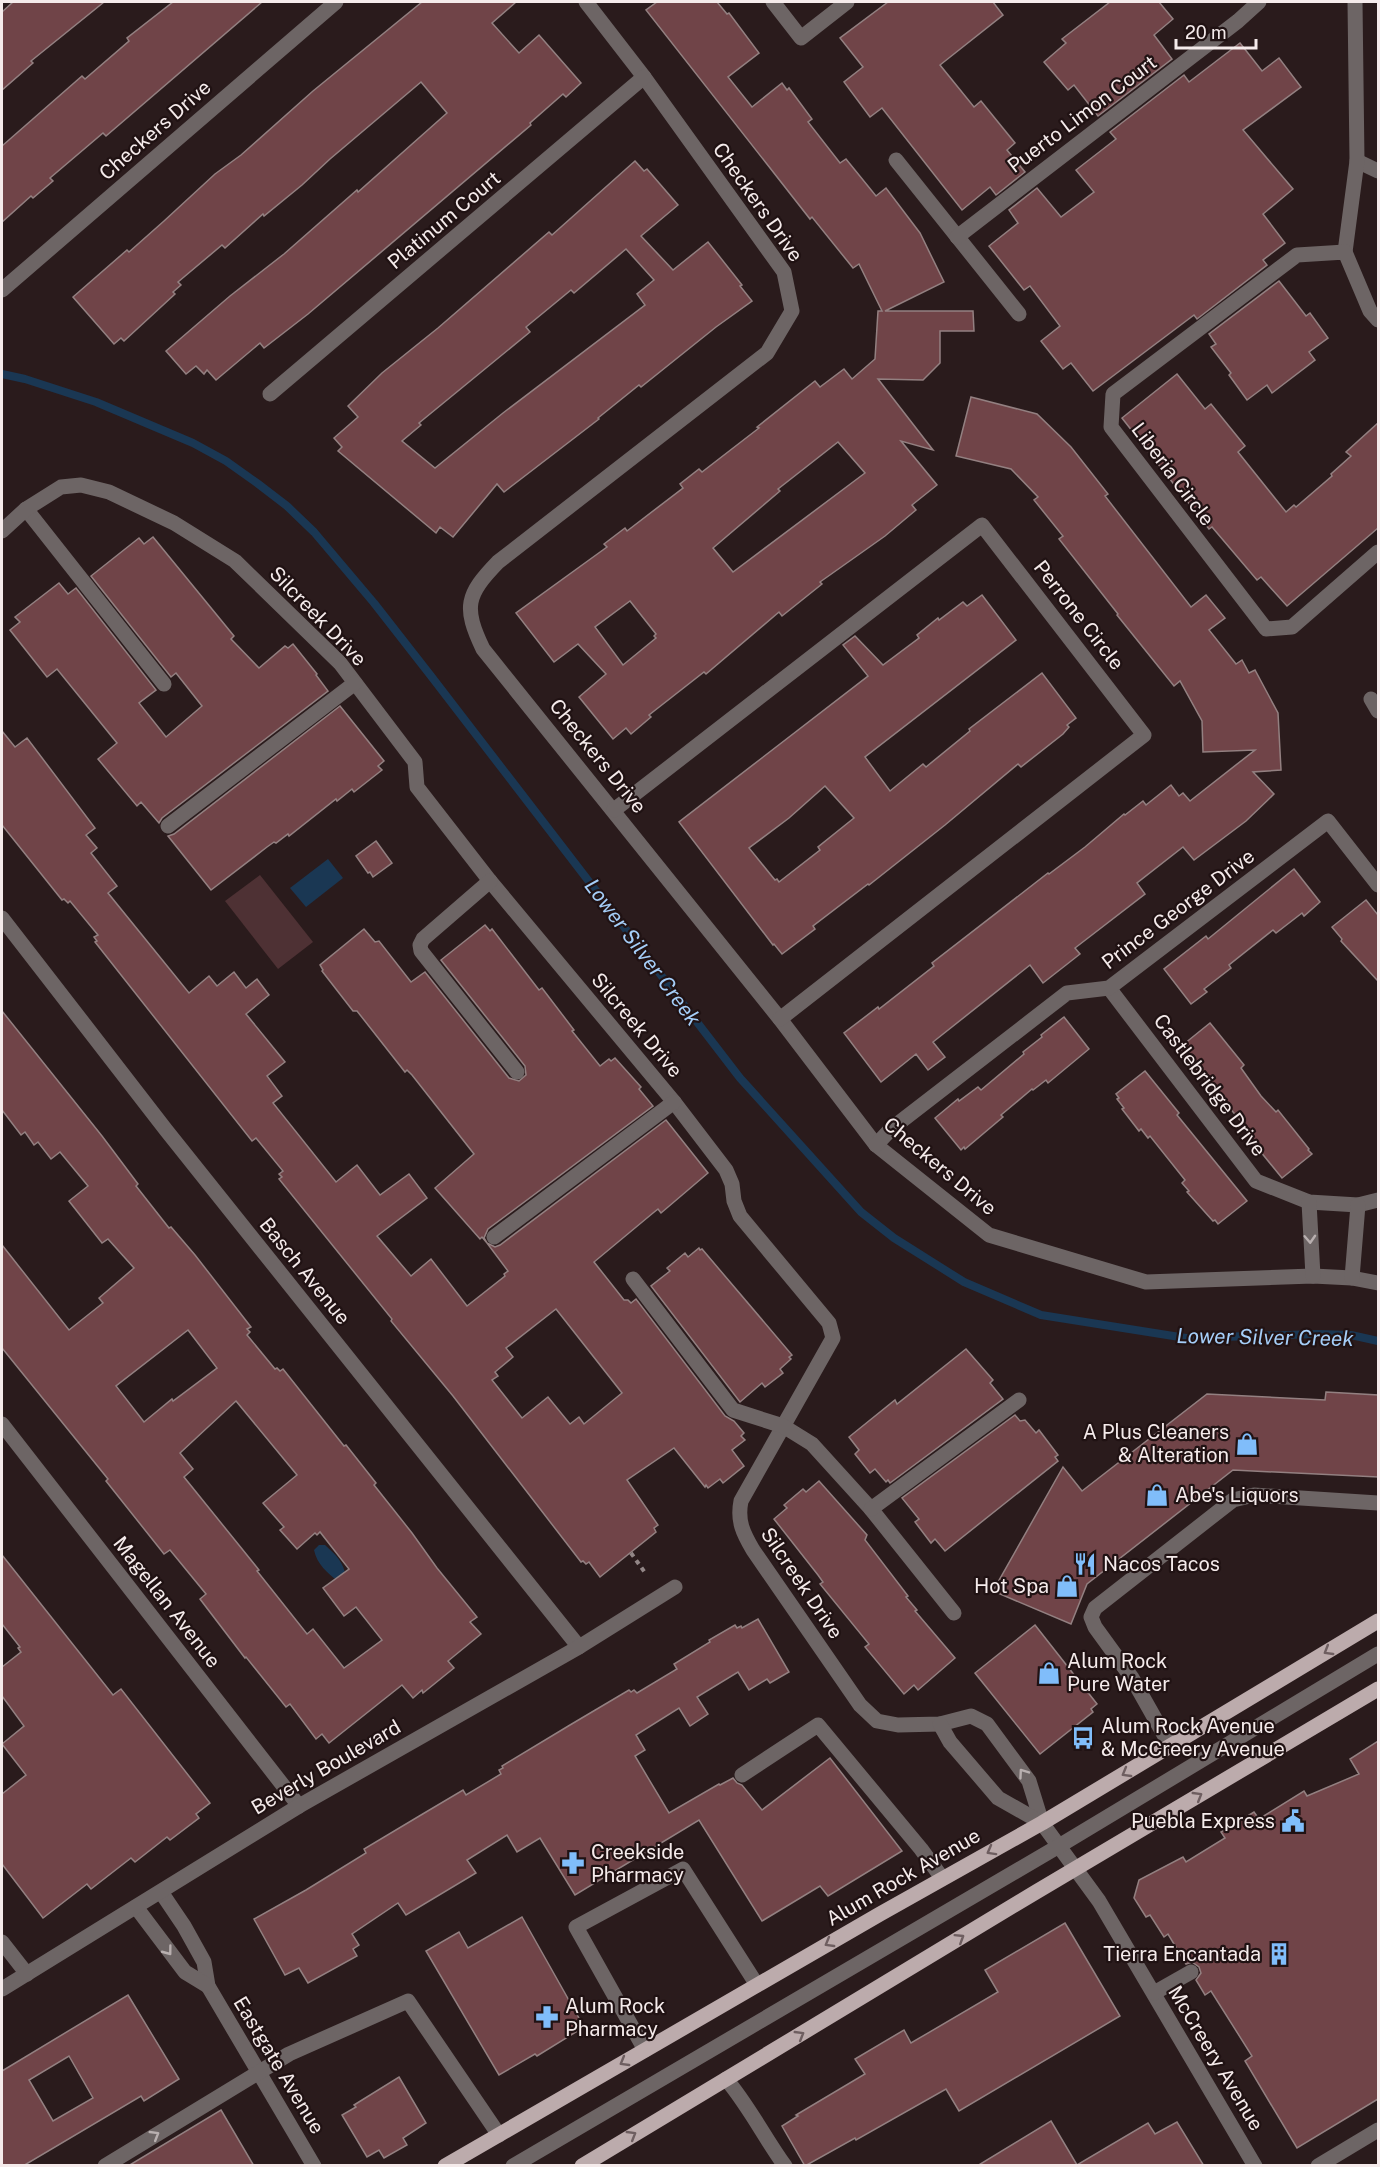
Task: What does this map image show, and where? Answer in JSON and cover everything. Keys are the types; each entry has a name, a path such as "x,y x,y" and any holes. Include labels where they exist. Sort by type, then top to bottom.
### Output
{"main road":[{"name":"Alum Rock Avenue","path":"445,2166 1171,1747 1378,1621"},
{"path":"582,2166 1378,1689"}],"street":[{"name":"Checkers Drive","path":"2,290 336,2"},
{"name":"Checkers Drive","path":"586,2 644,77 784,272 792,311 767,353 498,562 478,582 470,603 472,625 483,649 780,1019 876,1145 989,1235 1146,1282 1313,1276 1352,1278 1378,1283"},
{"path":"774,2 801,38 847,2"},
{"name":"Puerto Limon Court","path":"957,237 1238,21 1258,2"},
{"path":"1355,2 1357,161 1345,252 1370,311 1378,320"},
{"name":"Platinum Court","path":"270,394 644,77"},
{"path":"896,160 1019,314"},
{"path":"1357,161 1378,171"},
{"name":"Liberia Circle","path":"1345,252 1297,255 1113,394 1111,427 1266,629 1292,627 1378,552"},
{"name":"Silcreek Drive","path":"2,531 26,509 61,487 81,485 109,492 174,523 235,561 340,663 415,762 417,788 490,882 674,1102 726,1170 740,1216 829,1323 833,1338 741,1501 738,1514 741,1529 753,1550 860,1705 877,1721 898,1725 940,1724 971,1716 987,1724 1029,1780 1042,1822"},
{"path":"26,509 164,684"},
{"name":"Perrone Circle","path":"614,810 982,525 1144,735 780,1019"},
{"path":"168,826 355,683"},
{"name":"Prince George Drive","path":"876,1145 891,1130 1067,993 1109,988 1328,821 1378,885"},
{"path":"490,882 423,939 420,951 516,1072"},
{"name":"Basch Avenue","path":"2,918 174,1140 579,1647"},
{"name":"Castlebridge Drive","path":"1109,988 1256,1181 1308,1202 1358,1205 1378,1200"},
{"path":"494,1237 674,1102"},
{"path":"1308,1202 1313,1276"},
{"path":"1352,1278 1358,1205"},
{"path":"633,1279 733,1410 783,1426 812,1444 871,1509 954,1613"},
{"path":"871,1509 1019,1400"},
{"name":"Magellan Avenue","path":"2,1424 299,1806"},
{"path":"1171,1747 1132,1678 1095,1628 1091,1617 1095,1608 1233,1500 1254,1496 1378,1503"},
{"name":"Beverly Boulevard","path":"2,1989 299,1806 579,1647 675,1587"},
{"path":"513,2166 1059,1846 1378,1654"},
{"path":"940,1724 950,1743 998,1798 1042,1822"},
{"path":"742,1775 818,1725 921,1849 942,1878"},
{"name":"McCreery Avenue","path":"1042,1822 1100,1901 1255,2166"},
{"path":"645,2050 576,1928 683,1869 757,1985"},
{"name":"Eastgate Avenue","path":"161,1892 184,1926 204,1962 208,1986 314,2166"},
{"name":"Eastgate Avenue","path":"136,1907 184,1972 208,1986"},
{"path":"2,1942 27,1974"},
{"path":"1154,1993 1191,1972"},
{"path":"105,2166 289,2054 408,2001 499,2135"},
{"path":"726,2079 744,2101 785,2166"},
{"path":"1318,2166 1378,2130"}],"path":[{"path":"631,1553 646,1574"}],"shaded area":[{"path":"260,875 313,942 278,969 225,901"}],"water":[{"path":"328,859 343,878 306,907 290,888"},
{"path":"319,1545 325,1545 336,1556 346,1578 338,1581 323,1568 314,1550"}],"building":[{"path":"13,2 104,2 31,61 33,63 2,90 2,12"},
{"path":"173,2 262,2 106,136 103,133 50,178 53,181 33,198 31,196 2,222 2,146 82,76 85,79 129,41 127,38"},
{"path":"422,2 516,2 492,23 519,53 539,35 581,83 566,97 563,94 530,123 531,125 308,314 264,348 260,343 216,380 207,370 204,374 196,366 186,374 166,351 230,296 284,254 357,190 358,192 447,113 421,82 302,185 264,216 263,214 225,248 222,245 178,282 181,285 173,292 175,294 124,341 121,338 114,344 73,297 127,250 129,252 215,174 241,155 313,91"},
{"path":"657,2 717,2 727,14 729,13 759,53 728,77 752,107 782,83 787,90 789,88 812,119 808,122 840,163 846,159 876,196 886,188 920,233 944,282 885,311 973,311 974,331 940,331 940,363 923,380 878,379 933,450 901,441 937,485 912,505 916,510 885,536 820,582 822,584 782,616 779,612 706,674 704,672 649,715 651,717 631,734 626,728 613,739 579,697 606,674 578,644 554,662 516,613 607,547 604,544 625,528 627,531 683,488 680,484 699,469 702,472 815,381 820,387 844,369 852,379 875,359 878,311 882,311 859,264 853,268 812,217 810,219 646,10","holes":["838,442 865,473 733,572 713,548 780,491 778,489","630,601 656,634 654,636 656,638 623,665 595,627"]},
{"path":"888,2 993,2 1003,15 940,65 974,107 981,101 1015,143 1007,150 1025,172 996,195 990,187 962,210 882,108 870,117 844,82 863,67 840,38"},
{"path":"1110,2 1159,2 1173,19 1154,35 1172,59 1098,116 1074,85 1068,90 1044,62 1066,43 1062,39"},
{"path":"1240,43 1262,71 1279,58 1301,87 1243,130 1293,189 1263,214 1285,243 1263,260 1267,265 1197,319 1194,315 1093,391 1071,363 1063,369 1041,341 1060,326 1030,286 1024,290 989,246 1018,223 1009,210 1037,188 1061,217 1094,192 1076,170 1116,139 1110,132 1184,75 1189,82"},
{"path":"635,161 644,171 647,169 678,205 641,236 673,270 708,242 752,301 641,387 639,385 504,492 497,484 453,537 440,527 436,533 338,451 342,447 334,438 358,417 348,406 382,373 549,232 552,235","holes":["626,249 654,280 637,294 645,305 435,468 402,441 421,425 419,423 530,332 526,327 571,290 574,293"]},
{"path":"1279,281 1306,316 1310,313 1328,338 1309,352 1315,360 1272,393 1267,385 1247,400 1229,375 1231,373 1211,347 1216,344 1209,334"},
{"path":"1177,374 1205,409 1211,404 1245,446 1238,452 1286,512 1294,505 1296,507 1332,476 1331,474 1351,456 1346,452 1378,423 1378,528 1287,606 1261,577 1257,580 1212,527 1209,529 1122,418"},
{"path":"971,397 1037,414 1071,447 1108,494 1105,496 1191,607 1206,595 1225,618 1209,630 1236,664 1242,660 1249,673 1255,670 1278,713 1281,770 1253,772 1274,794 1246,821 1194,860 1183,847 1137,883 1145,894 1075,948 1080,954 1043,983 1030,965 933,1042 945,1057 928,1070 916,1054 881,1082 844,1033 934,966 932,963 1085,847 1124,814 1143,801 1146,805 1171,785 1179,796 1183,793 1190,801 1255,750 1203,752 1202,721 1180,681 1174,686 1117,615 1059,539 1063,536 1034,500 1038,497 1011,469 956,456"},
{"path":"153,537 234,636 231,639 259,668 285,646 288,648 293,644 328,691 162,818 159,823 141,802 137,806 98,759 117,743 57,669 47,677 10,630 20,622 15,617 59,583 68,594 76,588 156,690 139,703 166,737 202,706 176,673 171,677 91,576 139,538 144,544"},
{"path":"982,595 1016,640 865,757 890,791 923,764 926,767 970,731 969,729 1042,673 1076,718 1067,725 1069,727 1063,734 1021,767 1018,764 945,825 813,926 815,929 782,954 679,822 868,676 843,645 855,636 883,665 919,638 917,635 938,618 939,620 963,602 967,606","holes":["825,786 854,818 818,847 820,850 779,882 749,848 789,818"]},
{"path":"340,706 384,761 378,766 382,770 354,792 352,789 337,801 336,799 289,836 288,834 276,843 274,842 211,890 168,836 174,834"},
{"path":"2,731 15,747 27,738 95,828 86,835 97,848 91,853 117,886 108,893 189,993 209,976 217,986 234,972 246,988 257,979 269,995 246,1014 285,1062 267,1076 282,1096 273,1103 336,1182 357,1165 380,1195 409,1174 427,1198 377,1236 411,1276 431,1259 467,1306 505,1276 504,1274 508,1271 487,1243 495,1247 500,1245 666,1120 708,1173 661,1213 658,1209 594,1262 624,1300 631,1303 636,1299 725,1416 734,1421 744,1433 741,1436 745,1440 732,1450 744,1466 723,1483 720,1479 708,1488 674,1448 627,1480 658,1525 654,1528 656,1532 600,1577 589,1562 586,1564 581,1562 453,1396 279,1179 282,1177 279,1174 283,1171 256,1138 252,1141 95,942 97,941 94,937 98,935 70,901 68,903 62,900 2,825","holes":["556,1309 622,1393 584,1424 579,1417 570,1424 548,1397 522,1418 492,1380 498,1376 495,1372 513,1357 506,1348"]},
{"path":"376,841 392,863 373,877 356,856"},
{"path":"1294,869 1320,902 1304,916 1302,913 1276,933 1273,930 1229,965 1231,968 1204,989 1207,992 1191,1004 1164,969 1206,936 1208,939"},
{"path":"1366,900 1378,915 1378,981 1341,941 1342,939 1332,927"},
{"path":"485,925 490,931 492,929 539,990 542,988 600,1066 609,1059 611,1061 615,1058 641,1087 639,1089 653,1106 488,1229 484,1238 487,1243 482,1237 480,1239 435,1188 474,1154 412,1075 407,1070 405,1072 357,1011 353,1011 322,971 320,965 364,929 375,942 379,941 411,982 425,972 509,1078 519,1081 526,1075 525,1066 441,960"},
{"path":"2,1011 102,1136 138,1184 136,1186 169,1228 171,1227 195,1255 251,1327 247,1329 250,1332 247,1335 275,1369 280,1371 283,1369 344,1446 346,1445 437,1568 477,1617 470,1622 481,1634 448,1661 454,1668 423,1693 422,1690 413,1698 402,1685 329,1743 322,1734 316,1739 290,1704 286,1707 245,1658 200,1599 206,1594 170,1550 164,1554 106,1481 108,1479 2,1348 2,1245 69,1330 103,1303 99,1298 134,1268 108,1239 102,1243 69,1201 88,1186 60,1152 51,1159 38,1142 34,1145 25,1132 21,1135 2,1110","holes":["188,1330 217,1368 173,1401 172,1399 144,1422 116,1386","236,1401 297,1475 263,1503 284,1527 280,1530 297,1549 315,1533 317,1535 320,1532 349,1569 323,1588 344,1616 356,1607 382,1640 344,1668 313,1629 307,1634 184,1477 193,1469 180,1453"]},
{"path":"1064,1017 1089,1049 1048,1083 1046,1080 1032,1089 1001,1115 1003,1117 961,1150 935,1118 958,1099 959,1101 978,1087 981,1090"},
{"path":"1210,1023 1244,1065 1241,1068 1261,1096 1276,1112 1278,1110 1312,1154 1282,1178 1247,1135 1250,1132 1179,1048"},
{"path":"1145,1071 1179,1113 1177,1115 1247,1201 1218,1224 1187,1192 1189,1191 1182,1183 1185,1180 1150,1136 1148,1138 1141,1129 1139,1131 1117,1099 1119,1098 1116,1094"},
{"path":"699,1248 792,1355 789,1357 791,1359 780,1369 783,1373 765,1387 762,1383 740,1402 651,1286 670,1271 667,1268 685,1253 688,1257"},
{"path":"966,1349 993,1380 990,1383 1003,1399 890,1483 888,1480 886,1482 875,1469 870,1473 855,1454 859,1450 849,1437 895,1400 897,1404"},
{"path":"1326,1392 1378,1395 1378,1477 1233,1470 1087,1584 1071,1624 993,1591 1063,1467 1082,1491 1207,1394 1325,1400"},
{"path":"1015,1415 1020,1421 1025,1420 1036,1433 1039,1430 1058,1455 1055,1457 1058,1461 945,1551 935,1539 931,1543 915,1522 919,1519 902,1498"},
{"path":"819,1481 867,1535 865,1540 908,1596 906,1597 917,1610 915,1611 955,1658 918,1690 914,1685 904,1694 865,1647 869,1644 820,1584 823,1582 774,1519 787,1508 784,1505 803,1489 806,1492"},
{"path":"2,1555 113,1695 121,1689 210,1803 196,1814 199,1818 170,1840 167,1837 135,1862 131,1858 91,1889 87,1884 43,1918 2,1864 2,1794 26,1775 2,1744 24,1726 2,1696 2,1667 21,1652 18,1648 20,1647 2,1624"},
{"path":"758,1619 789,1672 770,1683 767,1679 749,1690 738,1672 697,1697 708,1714 690,1726 679,1708 636,1735 645,1750 635,1756 669,1813 733,1778 742,1785 762,1810 830,1758 902,1851 828,1896 820,1886 762,1921 699,1820 575,1895 540,1838 517,1852 507,1835 467,1860 476,1873 406,1915 398,1903 352,1934 359,1945 353,1949 357,1956 308,1983 299,1968 285,1975 254,1919 366,1853 364,1849 463,1790 466,1795 501,1774 499,1770 503,1768 502,1766 629,1690 637,1693 677,1669 674,1664 710,1642 709,1640 735,1625 737,1628 741,1626 742,1628"},
{"path":"1035,1625 1097,1704 1091,1709 1093,1712 1040,1754 975,1673"},
{"name":"Tierra Encantada","path":"1378,1741 1378,2099 1297,2148 1245,2061 1252,2056 1211,1991 1205,1995 1196,1980 1201,1973 1199,1967 1192,1962 1186,1964 1168,1934 1164,1937 1150,1915 1146,1917 1134,1898 1139,1880 1183,1857 1186,1862 1225,1838 1221,1832 1254,1812 1259,1819 1304,1791 1307,1796 1359,1774 1350,1759"},
{"path":"522,1917 584,2027 537,2056 535,2054 499,2075 426,1951 459,1932 468,1948"},
{"path":"1065,1923 1120,2016 959,2111 946,2089 805,2166 782,2126 798,2116 796,2115 865,2074 855,2059 904,2030 911,2043 998,1992 985,1970"},
{"path":"128,1995 179,2079 144,2101 141,2096 23,2166 2,2166 2,2071","holes":["69,2056 93,2098 53,2121 29,2080"]},
{"path":"399,2077 426,2123 403,2138 407,2145 384,2158 379,2150 367,2157 342,2115"},
{"path":"221,2110 254,2166 128,2166"},
{"path":"1051,2121 1077,2165 1148,2123 1155,2134 1177,2122 1204,2166 977,2166"}],"waterway":[{"name":"Lower Silver Creek","path":"2,374 96,402 193,443 226,461 257,483 287,506 314,532 431,676 740,1078 861,1212 894,1238 964,1282 1041,1315 1186,1338 1317,1334 1351,1335 1378,1341"}],"place":[{"name":"A Plus Cleaners & Alteration","path":"1247,1444"},
{"name":"Abe's Liquors","path":"1157,1495"},
{"name":"Nacos Tacos","path":"1085,1564"},
{"name":"Hot Spa","path":"1067,1586"},
{"name":"Alum Rock Pure Water","path":"1049,1673"},
{"name":"Alum Rock Avenue & McCreery Avenue","path":"1083,1738"},
{"name":"Puebla Express","path":"1293,1821"},
{"name":"Creekside Pharmacy","path":"573,1863"},
{"name":"Tierra Encantada","path":"1279,1954"},
{"name":"Alum Rock Pharmacy","path":"547,2017"}]}
